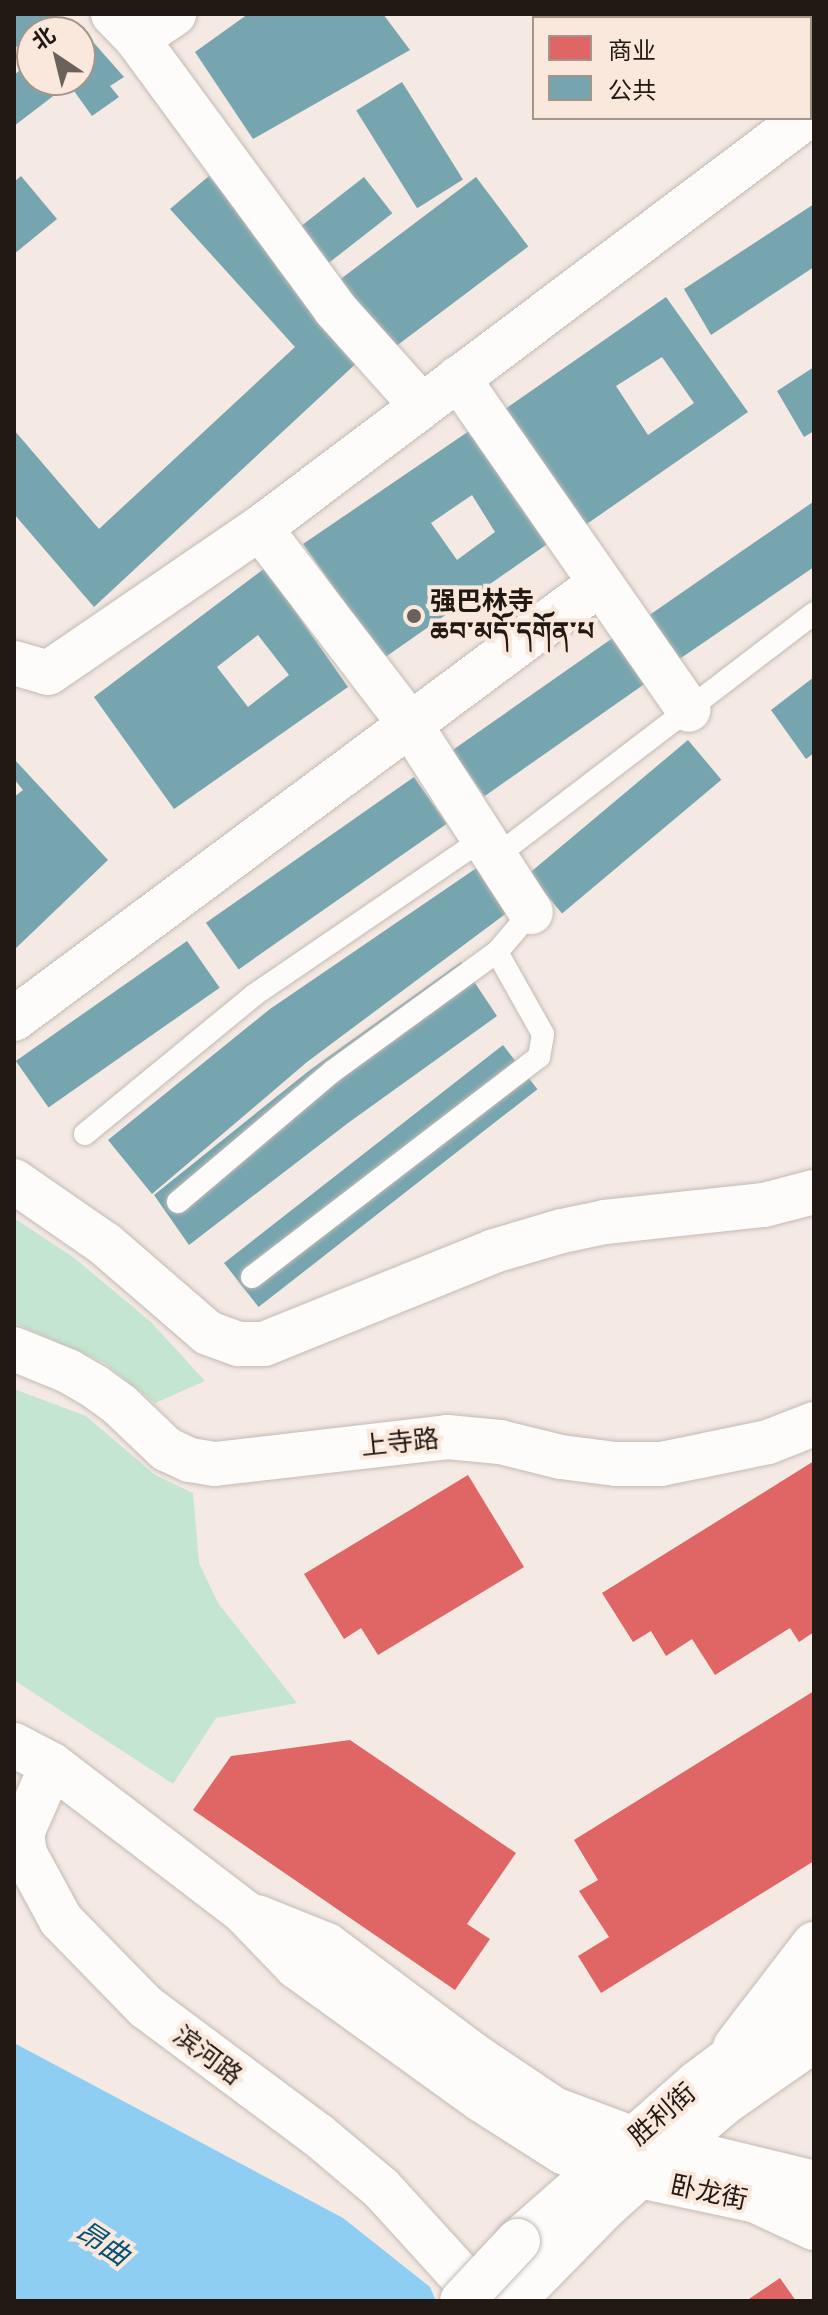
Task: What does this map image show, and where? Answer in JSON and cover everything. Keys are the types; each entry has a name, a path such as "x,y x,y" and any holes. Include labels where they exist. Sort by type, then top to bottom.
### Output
{"street":[{"path":"174,14 125,27 335,309 421,405"},
{"path":"14,663 48,673 260,528 803,120"},
{"path":"458,378 689,710"},
{"path":"260,528 409,723 531,912"},
{"path":"14,1019 599,584"},
{"path":"14,1181 105,1244 208,1333 239,1344 264,1344 494,1251 562,1231 605,1222 764,1205 814,1192"},
{"name":"上寺路","path":"14,1349 68,1371 94,1386 166,1449 190,1460 215,1464 447,1437 500,1442 575,1459 661,1464 768,1442 814,1424"},
{"path":"14,1745 52,1765 244,1912 297,1967 530,2133 636,2158"},
{"name":"滨河路","path":"52,1765 22,1833 25,1854 61,1920 146,2007 318,2135 381,2188 484,2301"},
{"path":"724,2062 814,1944"},
{"name":"胜利街","path":"462,2301 523,2271 636,2158 724,2062 814,1995"},
{"name":"胜利街","path":"636,2158 724,2103 814,2040"},
{"name":"卧龙街","path":"636,2158 814,2183"},
{"name":"卧龙街","path":"636,2158 814,2228"}],"lane":[{"path":"85,1134 254,995 490,848 689,710 814,613"},
{"path":"178,1202 333,1071 497,952 531,912"},
{"path":"252,1277 539,1057 543,1034 497,952"}],"green space":[{"path":"14,1218 73,1257 151,1322 205,1381 155,1403 103,1362 14,1323"},
{"path":"14,1389 86,1416 155,1475 193,1493 199,1563 218,1603 297,1703 216,1718 173,1784 14,1680"}],"water":[{"name":"昂曲","path":"14,2043 343,2218 430,2287 436,2301 14,2301"}],"building: 商业":[{"path":"814,1461 814,1632 799,1642 790,1628 715,1675 692,1639 666,1656 651,1631 633,1642 602,1593"},
{"path":"468,1475 524,1567 378,1655 361,1628 344,1639 304,1574"},
{"path":"814,1691 814,1861 601,1993 578,1956 609,1937 579,1891 598,1880 574,1840"},
{"path":"350,1740 516,1853 467,1924 490,1939 455,1990 193,1810 231,1756"},
{"path":"780,2278 796,2301 746,2301"}],"building: 公共":[{"path":"14,14 53,14 55,16 16,16 14,49"},
{"path":"248,14 383,14 410,50 253,139 195,52"},
{"path":"96,45 124,77 110,86 119,97 92,116 78,96 96,96"},
{"path":"16,73 16,96 53,96 14,126"},
{"path":"402,82 463,180 417,208 356,111"},
{"path":"21,176 57,219 14,254 14,182"},
{"path":"209,176 362,358 94,607 14,514 14,430 99,529 295,347 170,209"},
{"path":"364,177 392,213 324,267 295,231"},
{"path":"476,177 528,246 391,350 339,281"},
{"path":"814,204 814,267 711,335 684,289"},
{"path":"666,297 748,412 581,528 501,412","holes":["662,357 694,403 648,435 616,386"]},
{"path":"814,367 814,431 804,437 777,391"},
{"path":"472,429 553,540 384,658 303,544","holes":["472,495 495,532 457,560 431,523"]},
{"path":"813,502 814,567 678,660 648,616"},
{"path":"265,568 348,687 174,809 94,697","holes":["258,635 289,675 248,707 217,667"]},
{"path":"617,635 649,681 484,796 452,750"},
{"path":"814,677 814,753 806,759 771,710"},
{"path":"688,740 721,780 562,914 529,874"},
{"path":"14,759 108,860 14,950 14,797 23,790 14,779"},
{"path":"414,777 447,824 239,969 206,923"},
{"path":"478,867 512,909 307,1062 152,1194 108,1140 270,1009"},
{"path":"187,941 220,988 48,1108 16,1061"},
{"path":"461,962 497,1016 348,1123 189,1245 154,1195 310,1070"},
{"path":"503,1045 537,1089 259,1307 224,1263"}],"place":[{"name":"强巴林寺 ཆབ་མདོ་དགོན་པ","path":"414,616"}]}
